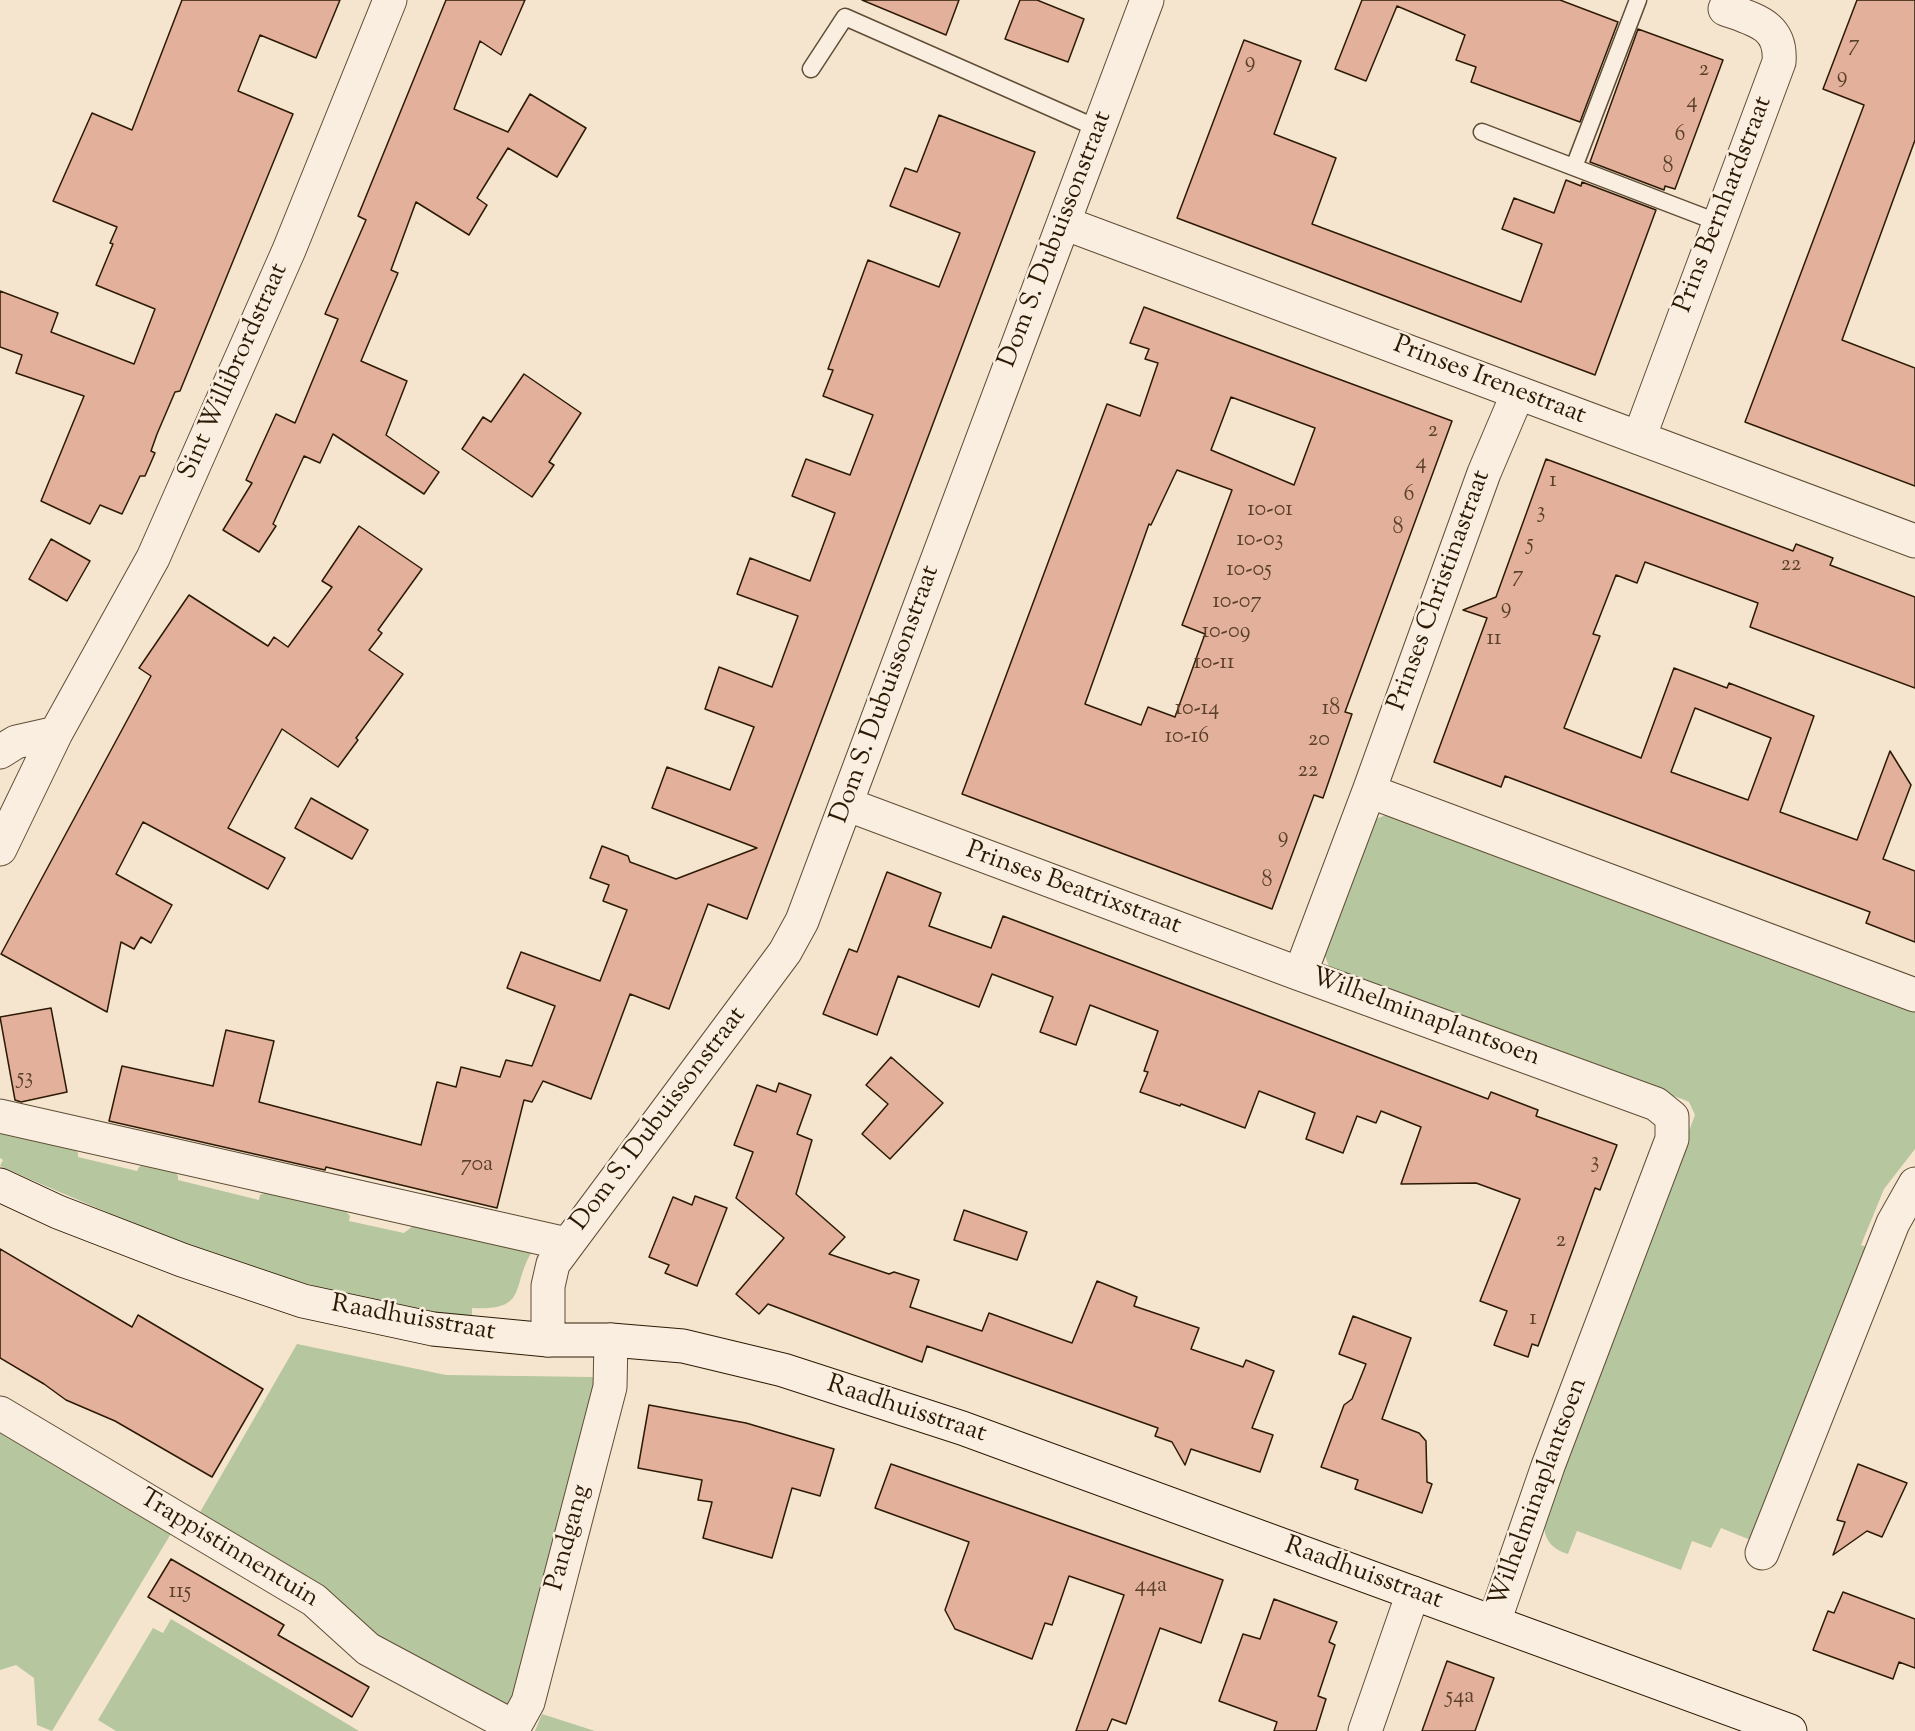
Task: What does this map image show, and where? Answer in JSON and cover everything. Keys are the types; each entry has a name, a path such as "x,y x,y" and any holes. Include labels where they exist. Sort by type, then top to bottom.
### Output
{"street":[{"name":"Sint Willibrordstraat","path":"0,849 56,733 153,558 289,250 390,0"},
{"name":"Dom S. Dubuissonstraat","path":"548,1340 548,1286 553,1264 785,952 802,921 1147,0"},
{"name":"Prins Bernhardstraat","path":"1639,438 1779,62 1780,46 1772,32 1759,22 1718,3"},
{"name":"Prinses Irenestraat","path":"1064,223 1915,541"},
{"name":"Prinses Christinastraat","path":"1368,791 1484,473 1518,393"},
{"path":"0,752 16,742 56,733"},
{"path":"1368,791 1915,995"},
{"name":"Wilhelminaplantsoen","path":"1368,791 1300,974 1656,1104 1672,1117 1672,1139 1548,1466 1494,1622"},
{"name":"Prinses Beatrixstraat","path":"846,804 1300,974"},
{"path":"0,1116 567,1244"},
{"path":"1762,1553 1893,1223 1915,1184"},
{"name":"Raadhuisstraat","path":"0,1185 58,1212 182,1260 303,1301 433,1329 548,1340 611,1340 683,1346 783,1370 962,1428 1790,1731"},
{"name":"Pandgang","path":"513,1729 528,1702 610,1387 611,1340"},
{"name":"Trappistinnentuin","path":"0,1413 314,1600 368,1649 513,1729"},
{"path":"1365,1731 1413,1593"}],"lane":[{"path":"1574,167 1638,0"},
{"path":"812,69 845,17 1099,129"},
{"path":"1482,132 1718,222"}],"green space":[{"path":"1386,815 1399,816 1915,1010 1915,1149 1884,1189 1861,1245 1869,1248 1753,1541 1721,1528 1711,1548 1692,1541 1681,1570 1577,1531 1568,1554 1551,1545 1548,1540 1544,1517 1695,1115 1689,1102 1682,1099 1330,969 1323,951 1367,829 1376,819"},
{"path":"0,1133 68,1140 78,1153 78,1157 137,1171 139,1167 153,1160 169,1164 178,1176 178,1180 259,1200 260,1195 275,1189 339,1204 350,1216 349,1221 404,1233 418,1222 533,1250 526,1263 516,1294 511,1300 503,1305 490,1308 472,1308 472,1317 409,1308 348,1295 230,1260 115,1215 0,1166 3,1160 0,1158"},
{"path":"297,1344 446,1375 594,1377 593,1390 517,1694 508,1711 376,1640 199,1514"},
{"path":"0,1429 172,1532 52,1731 37,1725 34,1678 16,1665 0,1670"},
{"path":"171,1619 359,1731 116,1731 98,1720 153,1628 163,1633"},
{"path":"542,1714 595,1731 535,1731"}],"building":[{"path":"182,0 340,0 316,58 260,35 238,91 293,114 180,391 175,392 157,434 151,451 155,453 145,476 140,476 122,514 100,505 90,524 41,501 84,396 16,373 22,355 0,347 0,291 58,313 51,332 134,364 155,309 96,285 113,244 110,243 117,227 53,201 92,113 132,130"},
{"path":"446,0 525,0 501,55 480,41 454,109 508,132 530,94 586,128 557,177 508,148 477,198 487,205 469,235 416,202 391,270 398,273 361,361 407,381 386,435 439,472 424,494 333,434 320,463 304,456 273,524 276,526 259,552 223,530 252,483 246,480 276,414 295,423 338,319 325,314 366,220 358,216"},
{"path":"862,0 959,0 946,35"},
{"path":"1020,0 1037,0 1084,19 1068,62 1005,39"},
{"path":"1362,0 1560,0 1618,22 1580,122 1471,82 1476,67 1456,60 1465,35 1397,6 1366,81 1335,69"},
{"path":"1857,0 1915,0 1915,140 1842,340 1915,368 1915,486 1745,422 1864,105 1823,89"},
{"path":"1638,29 1723,60 1675,189 1665,186 1664,190 1590,162"},
{"path":"1244,40 1301,61 1274,134 1336,158 1312,224 1521,302 1542,244 1502,229 1514,198 1554,213 1566,180 1581,186 1582,182 1656,210 1595,375 1177,218"},
{"path":"939,115 1035,152 747,919 708,904 669,1009 630,994 591,1099 543,1081 532,1102 524,1100 497,1208 326,1167 325,1170 109,1121 122,1066 213,1086 226,1030 274,1041 259,1102 421,1145 437,1082 456,1087 461,1067 500,1077 506,1060 532,1066 555,1006 507,988 521,952 600,981 627,910 603,901 609,885 590,878 602,846 628,856 630,862 676,879 757,848 652,808 667,767 730,790 754,727 705,709 719,667 772,687 798,616 737,594 750,558 810,581 835,513 792,496 806,459 850,475 873,415 823,396 833,370 828,369 868,260 939,287 960,233 890,206 905,168 917,172"},
{"path":"1144,307 1452,421 1345,712 1352,714 1323,798 1314,795 1272,909 962,794 1107,404 1140,416 1158,363 1145,359 1149,349 1130,343","holes":["1231,397 1315,428 1294,485 1211,450","1177,470 1232,490 1182,625 1205,634 1175,717 1148,707 1141,725 1085,704 1149,524 1151,525"]},
{"path":"524,374 581,413 549,462 554,465 532,497 462,449 483,417 491,422"},
{"path":"1546,459 1793,551 1796,544 1833,558 1830,565 1915,597 1915,688 1750,627 1758,603 1645,562 1637,583 1616,575 1593,634 1600,636 1564,728 1641,758 1674,668 1727,688 1729,683 1814,716 1780,812 1857,840 1890,751 1911,785 1883,859 1915,871 1915,942 1866,923 1870,912 1505,776 1501,787 1434,762 1487,618 1463,610 1496,597","holes":["1695,708 1771,738 1748,800 1671,772"]},
{"path":"359,526 422,569 378,630 382,633 369,650 403,674 356,738 358,740 338,767 282,729 228,828 285,858 268,889 143,822 116,874 172,905 151,943 141,937 134,949 121,942 107,1012 1,954 151,676 139,668 189,595 268,646 274,637 288,647 332,587 322,581"},
{"path":"51,539 90,561 67,601 29,579"},
{"path":"311,798 368,830 352,859 295,828"},
{"path":"887,872 941,893 929,926 991,948 1003,916 1488,1099 1491,1092 1538,1110 1536,1116 1617,1145 1600,1190 1595,1188 1538,1346 1532,1344 1528,1357 1494,1345 1507,1311 1480,1301 1520,1199 1476,1183 1401,1184 1421,1127 1381,1111 1376,1123 1357,1116 1343,1153 1306,1139 1315,1113 1259,1091 1245,1128 1181,1104 1180,1106 1140,1092 1148,1072 1144,1071 1158,1031 1090,1005 1076,1045 1040,1032 1053,997 992,974 979,1007 898,976 877,1035 823,1014 849,949 857,952"},
{"path":"51,1008 67,1092 21,1102 15,1100 0,1017"},
{"path":"891,1057 943,1103 890,1159 862,1134 888,1104 866,1085"},
{"path":"779,1083 811,1095 797,1134 812,1140 796,1194 845,1237 829,1254 889,1274 894,1272 919,1280 910,1307 982,1331 989,1313 1072,1343 1097,1281 1137,1297 1134,1306 1199,1328 1191,1349 1243,1367 1246,1360 1274,1371 1252,1428 1273,1435 1260,1472 1191,1449 1185,1465 1172,1442 1155,1436 1158,1428 927,1346 922,1362 768,1304 759,1314 736,1294 784,1238 736,1198 753,1152 734,1145 757,1085 776,1092"},
{"path":"695,1196 727,1208 697,1286 665,1273 669,1265 649,1257 673,1197 692,1205"},
{"path":"964,1210 1027,1232 1017,1260 954,1240"},
{"path":"0,1249 132,1327 138,1315 263,1389 212,1477 115,1421 66,1400 0,1358"},
{"path":"1353,1316 1411,1338 1382,1419 1419,1433 1426,1441 1427,1482 1432,1484 1422,1513 1355,1489 1358,1480 1321,1467 1344,1405 1352,1399 1366,1364 1339,1354"},
{"path":"649,1405 746,1423 834,1449 820,1496 792,1488 772,1558 703,1538 712,1502 698,1500 702,1480 638,1468"},
{"path":"891,1464 1223,1580 1201,1643 1160,1628 1126,1724 1112,1719 1107,1731 1076,1731 1124,1595 1069,1576 1052,1625 1045,1623 1032,1659 955,1629 945,1610 969,1542 875,1508"},
{"path":"1858,1464 1907,1483 1882,1537 1867,1531 1833,1555 1845,1522 1837,1520"},
{"path":"171,1559 284,1625 278,1635 369,1687 352,1717 148,1597"},
{"path":"1843,1592 1915,1619 1915,1668 1899,1662 1893,1679 1813,1650 1828,1611 1834,1613"},
{"path":"1274,1599 1337,1622 1329,1642 1335,1645 1318,1696 1326,1699 1316,1731 1274,1731 1277,1722 1219,1701 1243,1634 1260,1639"},
{"path":"1447,1661 1494,1678 1475,1731 1422,1731"}]}
